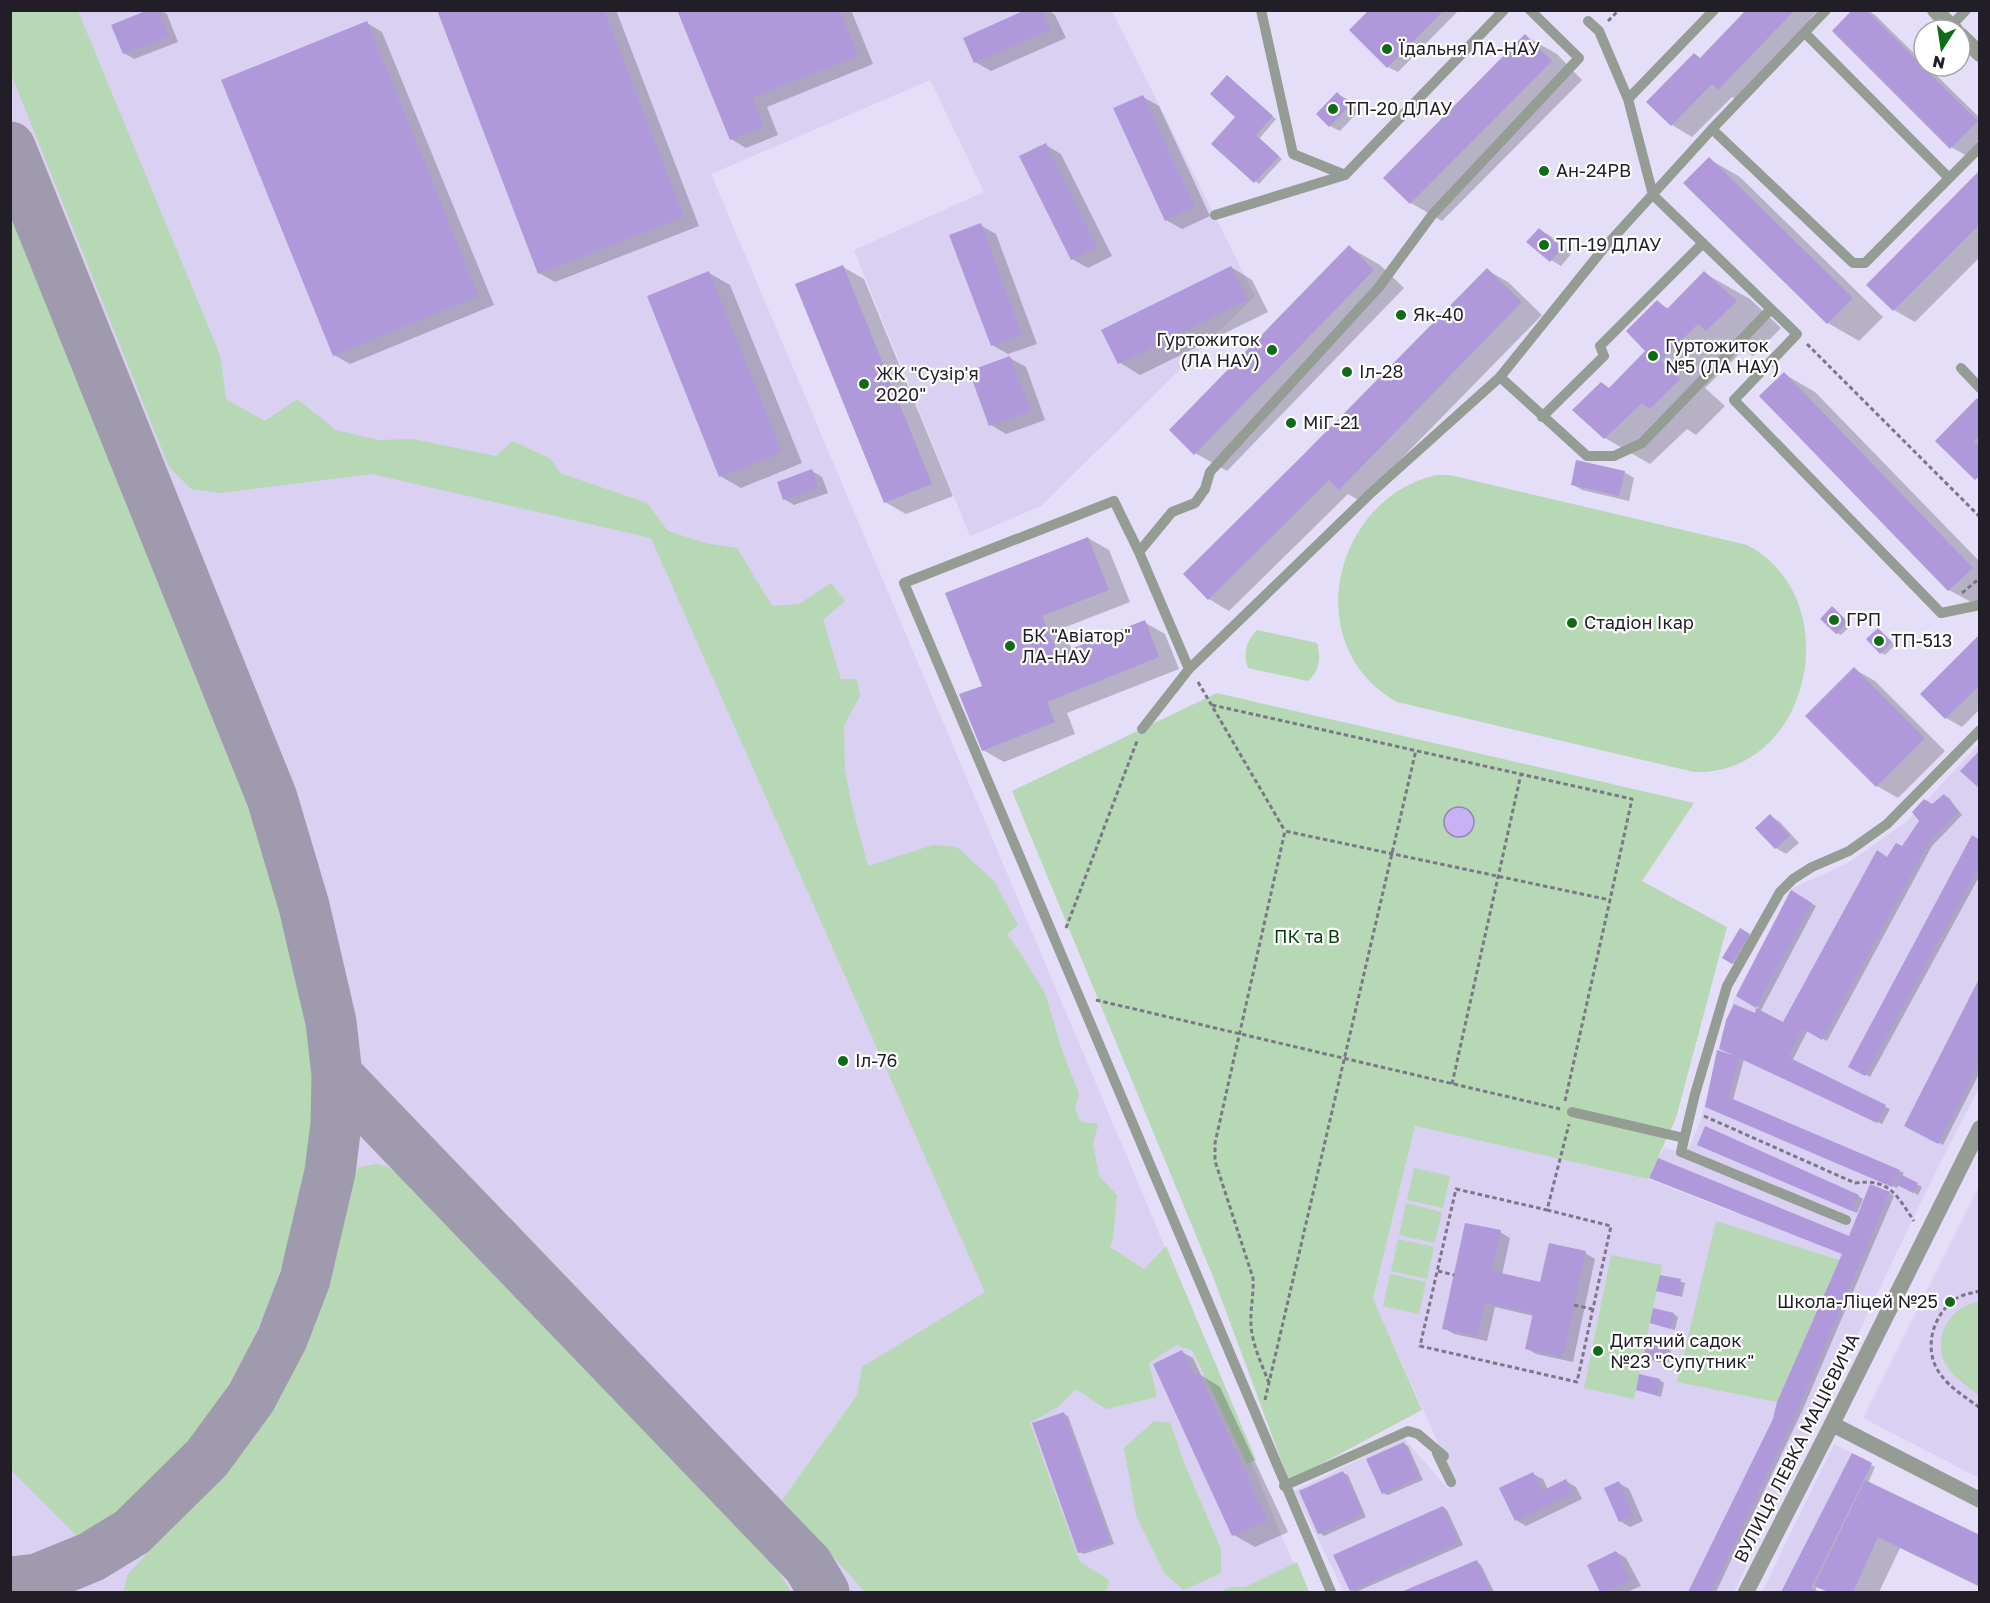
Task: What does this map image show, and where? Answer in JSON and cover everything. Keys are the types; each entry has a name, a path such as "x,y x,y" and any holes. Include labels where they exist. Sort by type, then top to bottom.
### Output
{"street":[{"name":"ВУЛИЦЯ ЛЕВКА МАЦІЄВИЧА","path":"1746,1593 1980,1128"},
{"path":"1832,1424 1980,1500"}],"lane":[{"path":"1261,10 1293,154 1345,175"},
{"path":"1215,215 1345,175 1504,10"},
{"path":"1139,552 1172,512 1195,503 1205,489 1210,472 1379,287 1432,215 1579,58 1530,10"},
{"path":"1628,99 1714,10"},
{"path":"1142,729 1189,669 1372,492 1500,377 1604,248 1712,129 1826,10"},
{"path":"1588,21 1599,31 1628,99 1653,195 1797,334 1734,400 1941,613 1980,605"},
{"path":"1805,33 1949,178"},
{"path":"1712,129 1853,264 1865,263 1980,147"},
{"path":"1542,417 1604,356 1600,346 1703,243"},
{"path":"1500,377 1587,456 1614,456 1642,443 1771,309"},
{"path":"1960,368 1980,387"},
{"path":"1189,669 1139,552 1114,501 904,583 1331,1593"},
{"path":"1846,1220 1681,1152 1684,1138 1727,986 1780,892 1793,879 1812,867 1849,851 1887,824 1980,730"},
{"path":"1572,1112 1684,1138"},
{"path":"1284,1486 1408,1431 1418,1434 1440,1453 1450,1482"}],"path":[{"path":"1797,334 1980,517"},
{"path":"1189,669 1285,831 1215,1143 1215,1161 1253,1278 1254,1297 1251,1324 1253,1339 1269,1383"},
{"path":"1079,996 1563,1110 1632,799 1212,705"},
{"path":"1059,947 1142,729"},
{"path":"1259,1422 1416,750"},
{"path":"1452,1084 1521,774"},
{"path":"1285,831 1610,900"},
{"path":"1692,1111 1855,1183 1870,1181 1893,1191 1925,1237"},
{"path":"1547,1210 1572,1112"},
{"path":"1456,1189 1547,1210 1611,1226 1577,1382 1420,1346 1456,1189"},
{"path":"1438,1271 1454,1275"},
{"path":"1980,1291 1958,1297 1947,1306 1935,1323 1932,1345 1934,1361 1942,1378 1980,1408"},
{"path":"1574,1305 1592,1309"}],"shaded area":[{"path":"11,11 1112,11 1255,296 1041,506 970,536 854,250 984,192 930,80 711,174 1150,1211 1284,1542 1307,1592 11,1592"},
{"path":"1979,744 1979,1088 1937,1169 1734,1592 1344,1592 1294,1491 1404,1438 1448,1489 1451,1482 1452,1473 1373,1300 1415,1126 1648,1179 1738,1214 1658,1158 1664,1148 1686,1153 1699,1125 1733,1001 1791,889 1848,863 1907,821"},
{"path":"1459,807 1470,811 1474,822 1470,833 1459,837 1448,833 1444,822 1448,811"},
{"name":"Школа-Ліцей №25","path":"1979,1186 1979,1478 1863,1418"},
{"path":"1834,1444 1872,1463 1809,1592 1762,1592"}],"green space":[{"path":"11,10 78,11 216,345 221,360 226,399 265,421 297,399 336,430 378,440 412,439 496,456 513,441 551,459 560,473 647,503 668,531 705,543 737,548 772,606 799,604 831,583 845,601 823,620 841,679 857,679 860,696 844,726 845,769 868,866 933,845 957,847 994,881 1018,925 1007,934 1046,996 1062,1050 1079,1094 1075,1110 1081,1122 1098,1124 1093,1144 1099,1176 1117,1195 1110,1247 1144,1269 1166,1246 1256,1460 1247,1464 1192,1350 1176,1345 1149,1363 1157,1397 1106,1409 1076,1389 1058,1407 1030,1423 1080,1562 1109,1580 1106,1592 865,1592 782,1500 857,1395 862,1367 985,1292 651,538 372,474 221,493 191,489 169,467 11,74"},
{"path":"11,201 230,746 280,882 298,952 310,1023 314,1094 308,1166 300,1206 275,1286 251,1344 199,1428 155,1483 111,1525 81,1540 11,1470"},
{"name":"Стадіон Ікар","path":"1436,475 1450,475 1747,545 1779,570 1798,603 1806,641 1803,680 1789,716 1766,746 1734,766 1694,772 1397,702 1366,677 1347,647 1339,612 1341,577 1352,543 1373,513 1401,489"},
{"path":"1257,630 1317,643 1318,664 1312,677 1308,681 1248,668 1246,648"},
{"name":"ПК та В","path":"1217,693 1694,803 1642,881 1727,927 1676,1118 1648,1179 1415,1126 1373,1299 1422,1410 1289,1481 1212,1274 1012,791"},
{"path":"377,1164 388,1167 407,1179 772,1560 791,1592 124,1592 127,1575 222,1473 270,1401 304,1330 329,1254 348,1177 360,1167"},
{"path":"1414,1168 1450,1176 1443,1208 1407,1200"},
{"path":"1406,1203 1442,1212 1435,1243 1399,1235"},
{"path":"1716,1221 1839,1260 1777,1402 1677,1382"},
{"path":"1398,1239 1434,1247 1427,1279 1391,1271"},
{"path":"1611,1255 1662,1265 1634,1399 1584,1388"},
{"path":"1390,1274 1426,1282 1419,1314 1383,1306"},
{"path":"1980,1302 1979,1396 1951,1372 1943,1358 1941,1347 1945,1326 1951,1318 1968,1305"},
{"path":"1154,1421 1170,1423 1185,1465 1221,1549 1221,1573 1184,1590 1164,1573 1136,1515 1124,1448"},
{"path":"1297,1562 1309,1592 1219,1592 1232,1587 1245,1587"}],"building":[{"path":"148,10 159,10 169,37 123,54 111,25"},
{"path":"437,10 604,10 684,217 538,274"},
{"path":"677,10 840,10 858,56 752,98 764,126 730,140"},
{"path":"1025,10 1043,10 1051,29 974,63 963,38"},
{"name":"Їдальня ЛА-НАУ","path":"1369,10 1444,10 1387,68 1349,30"},
{"path":"1746,10 1795,10 1718,90 1712,84 1671,126 1646,102 1694,53 1700,58"},
{"path":"1852,10 1866,10 1912,56 1912,78 1935,78 1978,121 1950,149 1832,31"},
{"path":"367,21 479,296 333,356 221,80"},
{"path":"1525,34 1552,61 1410,204 1383,178"},
{"path":"1227,75 1273,116 1256,135 1279,156 1254,183 1211,144 1235,117 1210,94"},
{"name":"ТП-20 ДЛАУ","path":"1337,92 1350,105 1329,127 1316,114"},
{"path":"1143,95 1195,207 1165,221 1113,108"},
{"path":"1046,143 1097,247 1071,260 1019,156"},
{"path":"1709,157 1853,298 1827,324 1683,183"},
{"path":"1980,170 1980,224 1893,311 1866,285"},
{"path":"981,223 1022,335 991,346 949,235"},
{"name":"ТП-19 ДЛАУ","path":"1539,228 1562,248 1550,262 1526,242"},
{"name":"Гуртожиток (ЛА НАУ)","path":"1349,245 1374,270 1194,455 1169,430"},
{"name":"ЖК \"Сузір'я 2020\"","path":"843,265 932,484 884,503 795,284"},
{"path":"1231,266 1248,300 1118,364 1101,330"},
{"path":"1487,268 1522,302 1339,490 1329,480 1208,600 1183,574"},
{"path":"709,271 782,452 719,477 647,296"},
{"name":"Гуртожиток №5 (ЛА НАУ)","path":"1704,271 1737,301 1706,331 1698,324 1661,361 1680,379 1650,409 1642,403 1604,439 1572,410 1601,382 1609,388 1645,351 1626,331 1657,300 1667,309"},
{"path":"1010,356 1031,411 989,426 969,371"},
{"path":"1784,372 1973,568 1948,591 1759,396"},
{"path":"1977,398 1980,401 1980,436 1974,441 1980,446 1980,475 1975,480 1935,441"},
{"path":"1576,460 1625,471 1619,496 1571,485"},
{"path":"812,469 818,488 783,500 777,482"},
{"name":"БК \"Авіатор\" ЛА-НАУ","path":"1088,537 1109,590 1042,616 1058,654 1145,620 1159,657 1047,702 1055,722 982,751 959,694 982,686 945,593"},
{"name":"ГРП","path":"1832,606 1848,622 1836,634 1820,619"},
{"name":"ТП-513","path":"1878,628 1892,642 1880,654 1866,639"},
{"path":"1980,634 1980,685 1945,719 1920,694"},
{"path":"1854,667 1925,738 1876,787 1805,716"},
{"path":"1980,750 1980,789 1960,771"},
{"path":"1944,794 1958,812 1928,844 1822,1040 1803,1029 1788,1057 1886,1105 1877,1123 1739,1058 1728,1097 1900,1170 1892,1187 1705,1107 1717,1050 1736,1056 1719,1049 1726,1020 1734,1004 1755,1013 1756,1008 1783,1022 1877,850 1887,857 1896,843 1902,846 1919,821 1912,812 1924,799 1932,804"},
{"path":"1770,814 1790,836 1775,849 1755,828"},
{"path":"1972,835 1980,840 1980,865 1865,1076 1848,1067"},
{"path":"1791,890 1812,903 1756,1008 1736,996"},
{"path":"1740,928 1750,934 1732,964 1722,958"},
{"path":"1980,977 1980,1061 1938,1144 1904,1126"},
{"path":"1705,1126 1859,1195 1852,1211 1697,1145"},
{"path":"1658,1158 1849,1236 1870,1184 1890,1192 1799,1407 1711,1592 1688,1592 1773,1419 1777,1402 1842,1254 1649,1178"},
{"path":"1902,1175 1918,1183 1913,1193 1897,1185"},
{"path":"1465,1223 1501,1230 1492,1271 1540,1282 1549,1243 1586,1251 1563,1357 1525,1349 1533,1313 1485,1303 1477,1336 1442,1329"},
{"path":"1660,1275 1681,1279 1678,1296 1656,1291"},
{"path":"1653,1308 1674,1313 1671,1329 1650,1323"},
{"path":"1646,1342 1667,1346 1663,1363 1643,1358"},
{"path":"1182,1350 1194,1375 1199,1373 1268,1520 1232,1536 1153,1364"},
{"path":"1639,1374 1660,1379 1657,1395 1636,1390"},
{"path":"1064,1412 1110,1542 1078,1553 1032,1423"},
{"path":"1404,1442 1419,1477 1382,1494 1366,1459"},
{"path":"1852,1453 1872,1463 1811,1588 1820,1592 1781,1592"},
{"path":"1343,1471 1363,1514 1318,1534 1299,1491"},
{"path":"1533,1472 1542,1491 1566,1479 1573,1493 1515,1521 1499,1488"},
{"path":"1865,1480 1980,1535 1980,1586 1878,1537 1853,1592 1828,1592 1814,1586"},
{"path":"1619,1481 1634,1516 1619,1522 1604,1488"},
{"path":"1443,1506 1459,1542 1350,1591 1333,1555"},
{"path":"1616,1551 1631,1580 1606,1592 1600,1592 1587,1565"},
{"path":"1477,1560 1491,1592 1401,1592"}],"taxiway":[{"path":"10,147 272,798 304,906 331,1022 337,1075 336,1124 330,1172 305,1279 282,1339 251,1398 207,1458 132,1532 91,1557 37,1579 10,1582"},
{"path":"337,1075 808,1565 824,1592"}],"place":[{"name":"Їдальня ЛА-НАУ","path":"1387,49"},
{"name":"ТП-20 ДЛАУ","path":"1333,109"},
{"name":"Ан-24РВ","path":"1544,171"},
{"name":"ТП-19 ДЛАУ","path":"1544,245"},
{"name":"Як-40","path":"1401,315"},
{"name":"Гуртожиток (ЛА НАУ)","path":"1272,350"},
{"name":"Гуртожиток №5 (ЛА НАУ)","path":"1653,356"},
{"name":"Іл-28","path":"1347,372"},
{"name":"ЖК \"Сузір'я 2020\"","path":"864,384"},
{"name":"МіГ-21","path":"1291,423"},
{"name":"ГРП","path":"1834,620"},
{"name":"Стадіон Ікар","path":"1572,623"},
{"name":"ТП-513","path":"1879,641"},
{"name":"БК \"Авіатор\" ЛА-НАУ","path":"1010,646"},
{"name":"Іл-76","path":"843,1061"},
{"name":"Школа-Ліцей №25","path":"1950,1302"},
{"name":"Дитячий садок №23 \"Супутник\"","path":"1598,1351"}]}
